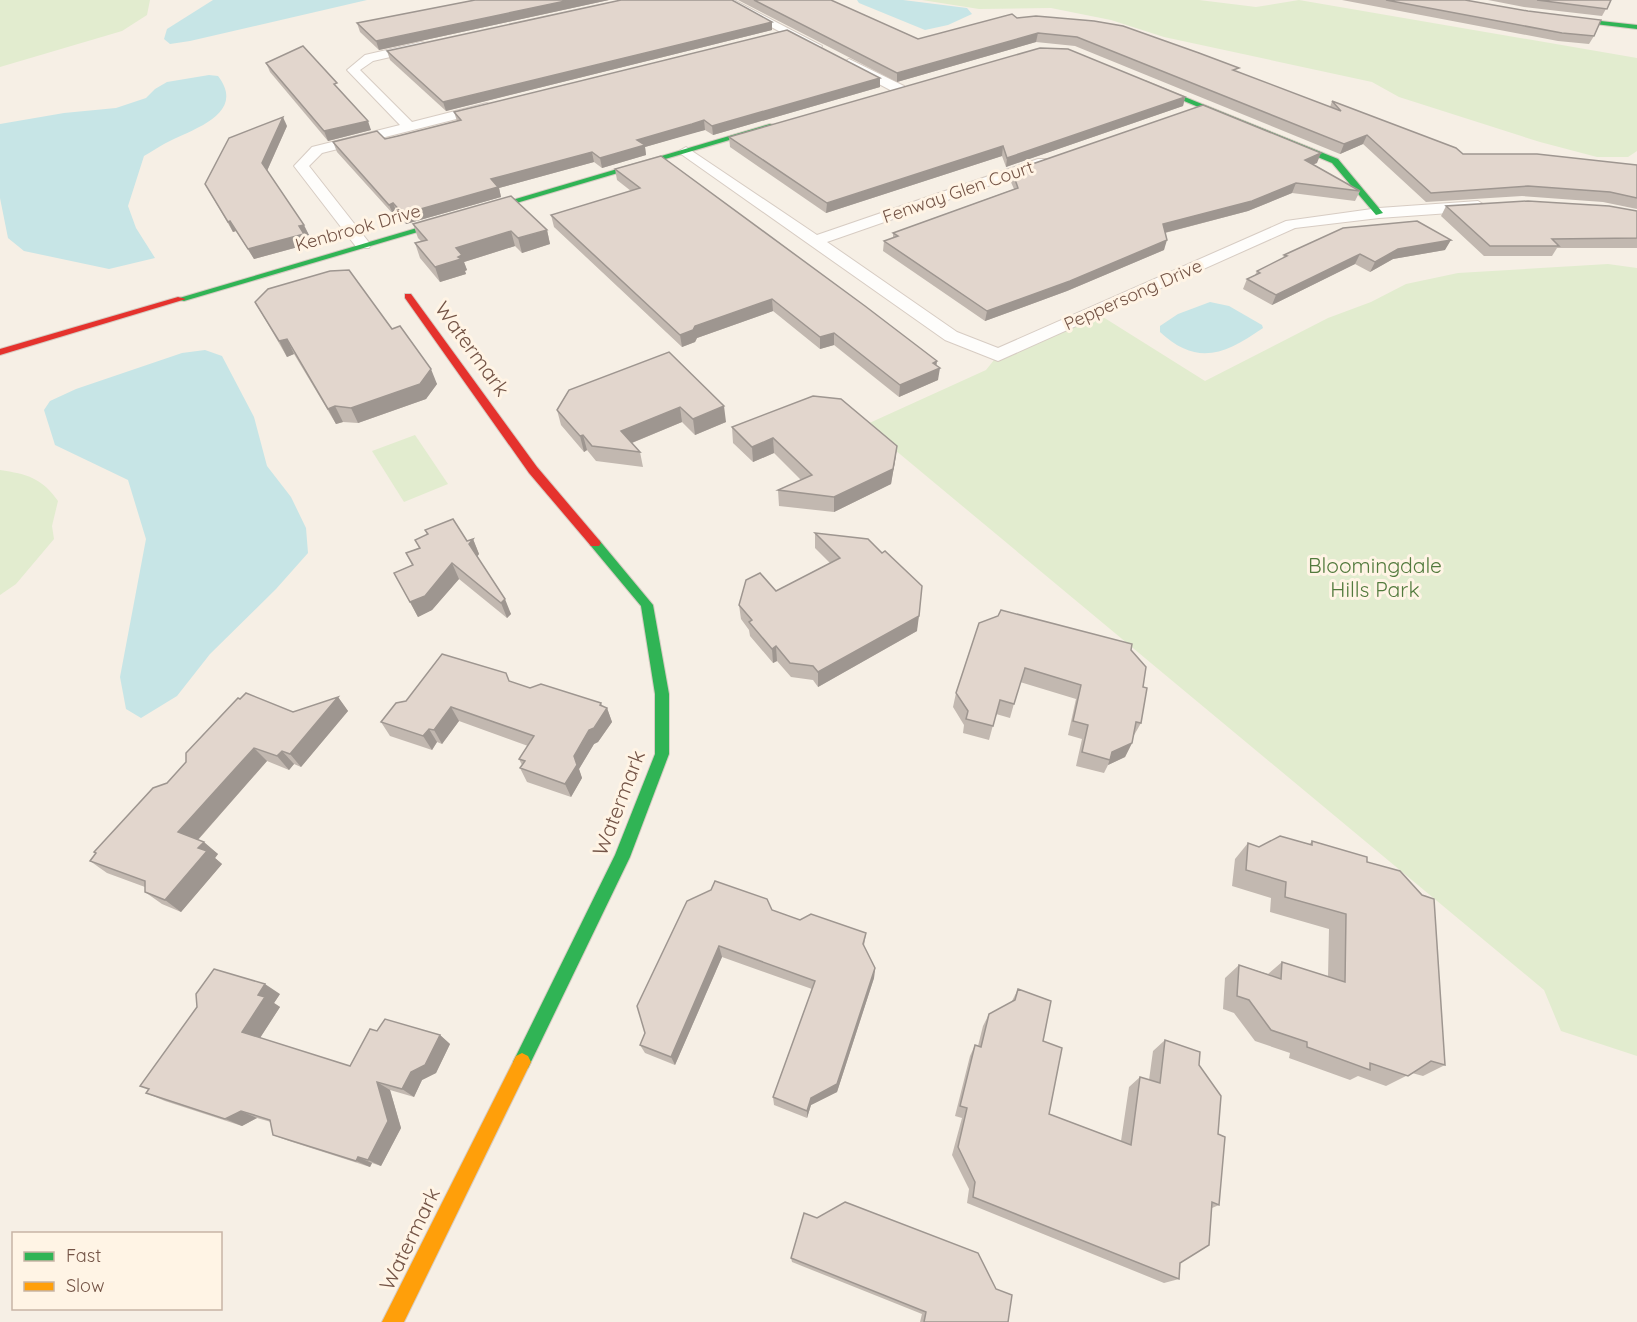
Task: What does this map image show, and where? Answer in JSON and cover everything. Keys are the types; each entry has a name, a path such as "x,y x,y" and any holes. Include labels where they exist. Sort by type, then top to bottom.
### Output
{"street":[{"path":"726,0 835,56 905,88"},
{"path":"1536,15 1637,27"},
{"path":"767,38 790,32"},
{"path":"410,126 353,70 369,58 435,43"},
{"path":"1125,74 1335,161 1379,213"},
{"path":"877,96 905,88"},
{"path":"363,245 301,166 317,150 502,103"},
{"path":"1180,114 1202,106"},
{"name":"Kenbrook Drive","path":"0,352 787,122"},
{"name":"Peppersong Drive","path":"686,151 951,336 998,355 1292,224 1379,213 1498,205"},
{"name":"Fenway Glen Court","path":"815,241 1058,157"},
{"name":"Watermark","path":"389,1322 591,924 622,857 662,754 662,694 647,605 533,470 408,296"}],"green space":[{"path":"0,0 150,0 147,15 122,31 0,67"},
{"path":"922,0 1199,0 1256,7 1299,0 1637,58 1637,151 1628,157 1597,157 1540,142 1399,97 1372,82 1164,37 1111,20 1051,8 979,9"},
{"name":"Bloomingdale Hills Park","path":"1608,264 1637,268 1637,1056 1561,1031 1544,990 865,425 986,370 998,355 1095,312 1205,381 1328,318 1371,302 1406,284 1458,273"},
{"path":"415,435 448,484 404,502 372,451"},
{"path":"0,470 33,478 46,487 58,501 52,526 54,539 16,584 0,595"}],"water":[{"path":"213,0 367,0 190,41 170,44 164,39 167,29"},
{"path":"857,0 903,0 967,8 972,14 948,25 925,30 859,3"},
{"path":"209,75 218,76 225,90 226,101 221,111 200,127 144,156 128,206 136,228 155,258 109,269 24,251 8,238 0,198 0,124 64,113 116,108 146,98 167,82"},
{"path":"1210,302 1229,306 1262,325 1263,328 1236,345 1212,353 1187,350 1160,332 1160,326 1178,314"},
{"path":"205,350 222,356 254,417 267,466 291,497 306,528 308,553 276,589 210,654 177,696 141,718 126,709 120,677 146,539 128,480 55,445 44,410 50,401 76,389 182,353"}],"building":[{"path":"475,0 570,0 376,41 357,23"},
{"path":"621,0 732,0 772,22 443,102 387,51"},
{"path":"754,0 831,0 918,39 1012,14 1017,18 1036,16 1123,26 1239,68 1233,70 1341,111 1332,101 1456,148 1463,154 1537,154 1637,165 1637,198 1610,192 1528,186 1431,193 1367,135 1344,144 1077,37 1038,33 897,73"},
{"path":"1386,0 1465,0 1601,20 1594,36 1562,33"},
{"path":"1537,0 1611,0 1607,9"},
{"path":"787,30 880,78 712,126 704,120 637,140 645,145 600,158 592,152 491,179 498,187 403,214 393,203 389,205 333,142 377,131 385,139 398,136 461,120 454,112"},
{"path":"303,46 368,121 324,131 266,63"},
{"path":"1040,48 1068,49 1185,97 1007,158 1003,146 827,203 729,137"},
{"path":"1203,105 1321,153 1305,160 1360,191 1296,183 1252,201 1163,224 1167,240 1070,281 987,311 884,241 898,236 893,233 1018,188 1012,171"},
{"path":"283,117 262,163 304,225 299,226 304,234 248,249 205,184 229,138"},
{"path":"661,156 865,306 937,361 933,363 940,368 900,385 834,333 820,337 772,299 695,326 693,330 680,335 551,215 640,188 615,169"},
{"path":"511,196 547,230 518,238 511,231 456,248 462,255 458,257 461,259 435,267 415,243 427,240 413,224"},
{"path":"1528,201 1609,206 1637,211 1637,238 1552,239 1559,246 1490,246 1446,206"},
{"path":"1417,221 1451,240 1398,249 1375,262 1360,254 1276,295 1247,279 1260,273 1257,271 1287,256 1284,255 1343,228"},
{"path":"349,270 392,329 400,326 431,369 420,384 351,408 335,406 328,409 287,339 279,341 255,302 268,289 330,271"},
{"path":"669,352 724,406 693,419 680,407 621,431 640,452 592,446 557,410 569,390"},
{"path":"813,396 841,399 897,446 893,469 834,497 778,490 812,475 773,438 752,447 732,427"},
{"path":"453,519 467,541 473,539 469,544 505,599 501,603 452,563 425,596 410,602 394,573 413,565 406,553 420,548 415,540 428,534 425,530"},
{"path":"815,533 868,539 882,553 885,551 922,586 919,616 818,672 813,666 790,663 776,646 772,649 749,622 752,620 739,605 746,580 760,573 776,591 840,558"},
{"path":"1001,610 1132,644 1131,650 1146,667 1143,687 1147,688 1141,723 1136,722 1132,743 1112,752 1110,760 1082,752 1088,725 1073,721 1081,685 1025,668 1014,704 1000,700 993,726 966,719 968,711 956,693 979,623 998,616"},
{"path":"442,654 506,673 509,681 530,688 541,684 601,703 600,705 607,708 594,728 589,730 574,756 577,765 565,784 520,768 525,761 519,759 534,736 451,707 434,730 429,729 423,736 381,722 396,703 406,701"},
{"path":"246,693 293,712 338,697 290,754 282,751 277,756 254,748 178,832 204,842 198,848 207,851 165,900 145,892 145,881 90,861 96,853 94,852 153,788 167,783 186,762 186,753 238,698 240,699"},
{"path":"1280,836 1312,845 1312,841 1367,857 1367,862 1400,871 1422,895 1434,899 1445,1065 1431,1061 1408,1076 1370,1063 1370,1070 1307,1047 1307,1042 1271,1030 1249,1000 1237,996 1239,965 1281,979 1282,962 1345,982 1346,914 1285,897 1286,882 1246,870 1248,843 1259,847"},
{"path":"715,881 767,899 772,910 800,920 811,914 866,933 863,944 875,968 837,1084 811,1098 807,1111 773,1097 815,981 719,946 671,1057 640,1045 645,1033 637,1006 687,901 711,890"},
{"path":"214,969 265,984 258,995 265,997 242,1032 350,1066 370,1029 377,1031 385,1019 440,1035 425,1065 411,1072 402,1089 377,1082 388,1121 368,1160 358,1157 356,1161 273,1135 270,1120 241,1111 225,1119 146,1093 149,1089 140,1086 197,1007 196,994"},
{"path":"1018,989 1051,1001 1043,1041 1062,1048 1049,1114 1131,1145 1140,1077 1160,1083 1165,1040 1200,1052 1199,1065 1221,1096 1218,1134 1225,1137 1219,1205 1212,1202 1209,1245 1180,1263 1179,1279 973,1197 975,1182 958,1147 967,1108 960,1106 975,1045 981,1047 989,1014 1015,1000"},
{"path":"845,1202 978,1253 996,1289 1012,1295 1008,1322 924,1322 926,1312 791,1258 804,1213 817,1218"}],"traffic: fast":[{"path":"1555,18 1637,27"},
{"path":"1143,82 1335,161 1379,213"},
{"path":"181,299 773,126"},
{"path":"522,1062 622,857 662,754 662,694 647,605 595,543"}],"traffic: slow":[{"path":"393,1322 522,1062"}],"traffic: jam":[{"path":"408,296 533,470 595,543"},
{"path":"0,352 181,299"}]}
